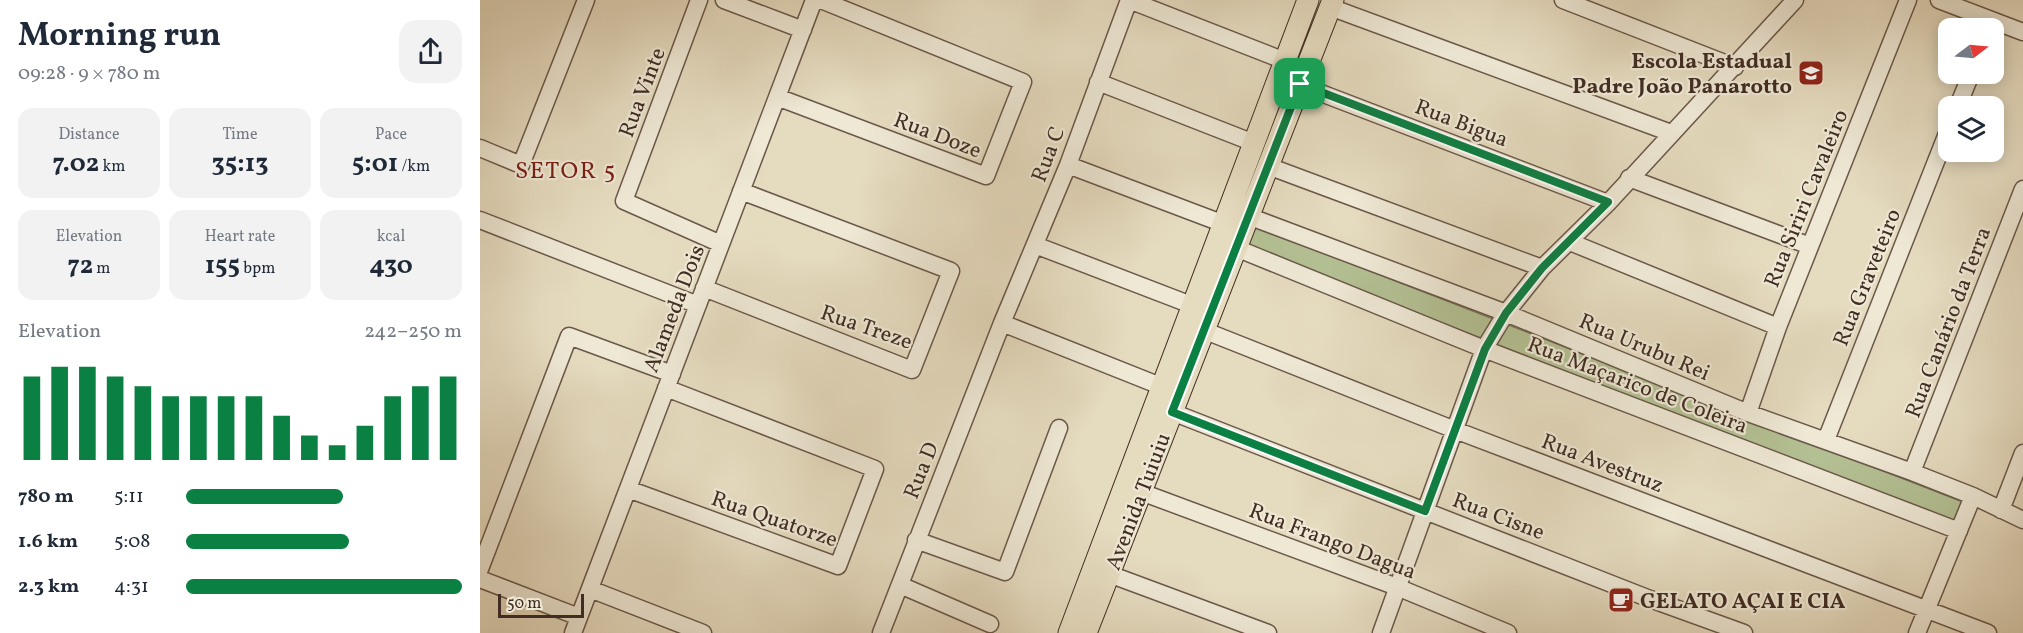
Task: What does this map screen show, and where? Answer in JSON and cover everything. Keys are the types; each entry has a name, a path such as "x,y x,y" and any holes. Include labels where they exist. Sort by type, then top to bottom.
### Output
{"main road":[{"name":"Avenida Tuiuiu","path":"1086,633 1141,492 1163,387 1308,0"},
{"name":"Avenida Tuiuiu","path":"1069,633 1155,431 1172,412 1331,4"},
{"path":"1300,22 1321,31"}],"street":[{"path":"480,148 521,165 586,0"},
{"name":"Rua Vinte","path":"699,0 624,201 721,244"},
{"path":"724,0 803,30"},
{"name":"Alameda Dois","path":"573,633 814,0"},
{"name":"Rua Doze","path":"777,97 986,177 1023,82 821,0"},
{"path":"1129,0 1286,61"},
{"name":"Rua C","path":"1002,323 1068,165 1129,0"},
{"path":"1563,0 1735,67"},
{"path":"1381,633 1485,349 1506,313 1542,268 1608,202 1795,0"},
{"name":"Rua Siriri Cavaleiro","path":"1748,413 1778,327 1908,0"},
{"path":"1939,0 1978,18"},
{"path":"1331,4 1671,134"},
{"path":"2004,27 2023,32"},
{"path":"1098,82 1254,142"},
{"name":"Rua Bigua","path":"1300,84 1608,202"},
{"name":"Rua Graveteiro","path":"1826,440 1938,156"},
{"path":"1068,165 1224,224"},
{"path":"1268,166 1542,268"},
{"path":"1629,178 1810,246"},
{"name":"Rua Canário da Terra","path":"1912,472 2023,189"},
{"name":"Rua Treze","path":"704,288 912,370 951,271 741,191"},
{"name":"Rua Urubu Rei","path":"1248,216 1506,313 1748,413 1912,472 1973,496 2023,520"},
{"path":"480,220 698,305"},
{"path":"1570,242 1778,327"},
{"path":"1035,244 1194,306"},
{"name":"Rua Maçarico de Coleira","path":"1236,248 1485,349 1959,531"},
{"path":"1002,323 1163,387"},
{"name":"Rua D","path":"881,633 1002,323"},
{"name":"Rua Avestruz","path":"1203,330 1455,430 1988,633"},
{"path":"480,569 569,336 669,381"},
{"name":"Rua Quatorze","path":"628,489 838,566 874,469 669,381"},
{"name":"Rua Cisne","path":"1172,412 1735,632"},
{"path":"916,540 1005,572 1059,428"},
{"path":"2001,510 2023,453"},
{"name":"Rua Frango Dagua","path":"1141,492 1398,588 1508,633"},
{"path":"1917,633 1973,496"},
{"path":"1109,574 1268,633"},
{"path":"480,579 579,617"},
{"path":"900,585 990,624"},
{"path":"590,589 703,633"}],"green space":[{"path":"1252,225 1963,502 1954,524 1244,245"}],"place":[{"name":"Escola Estadual Padre João Panarotto","path":"1811,73"},
{"name":"GELATO AÇAI E CIA","path":"1621,600"}],"district":[{"name":"SETOR 5","path":"566,170"}],"route":[{"path":"1300,84 1608,202 1542,268 1506,313 1485,349 1425,511 1172,412 1300,84"}]}
